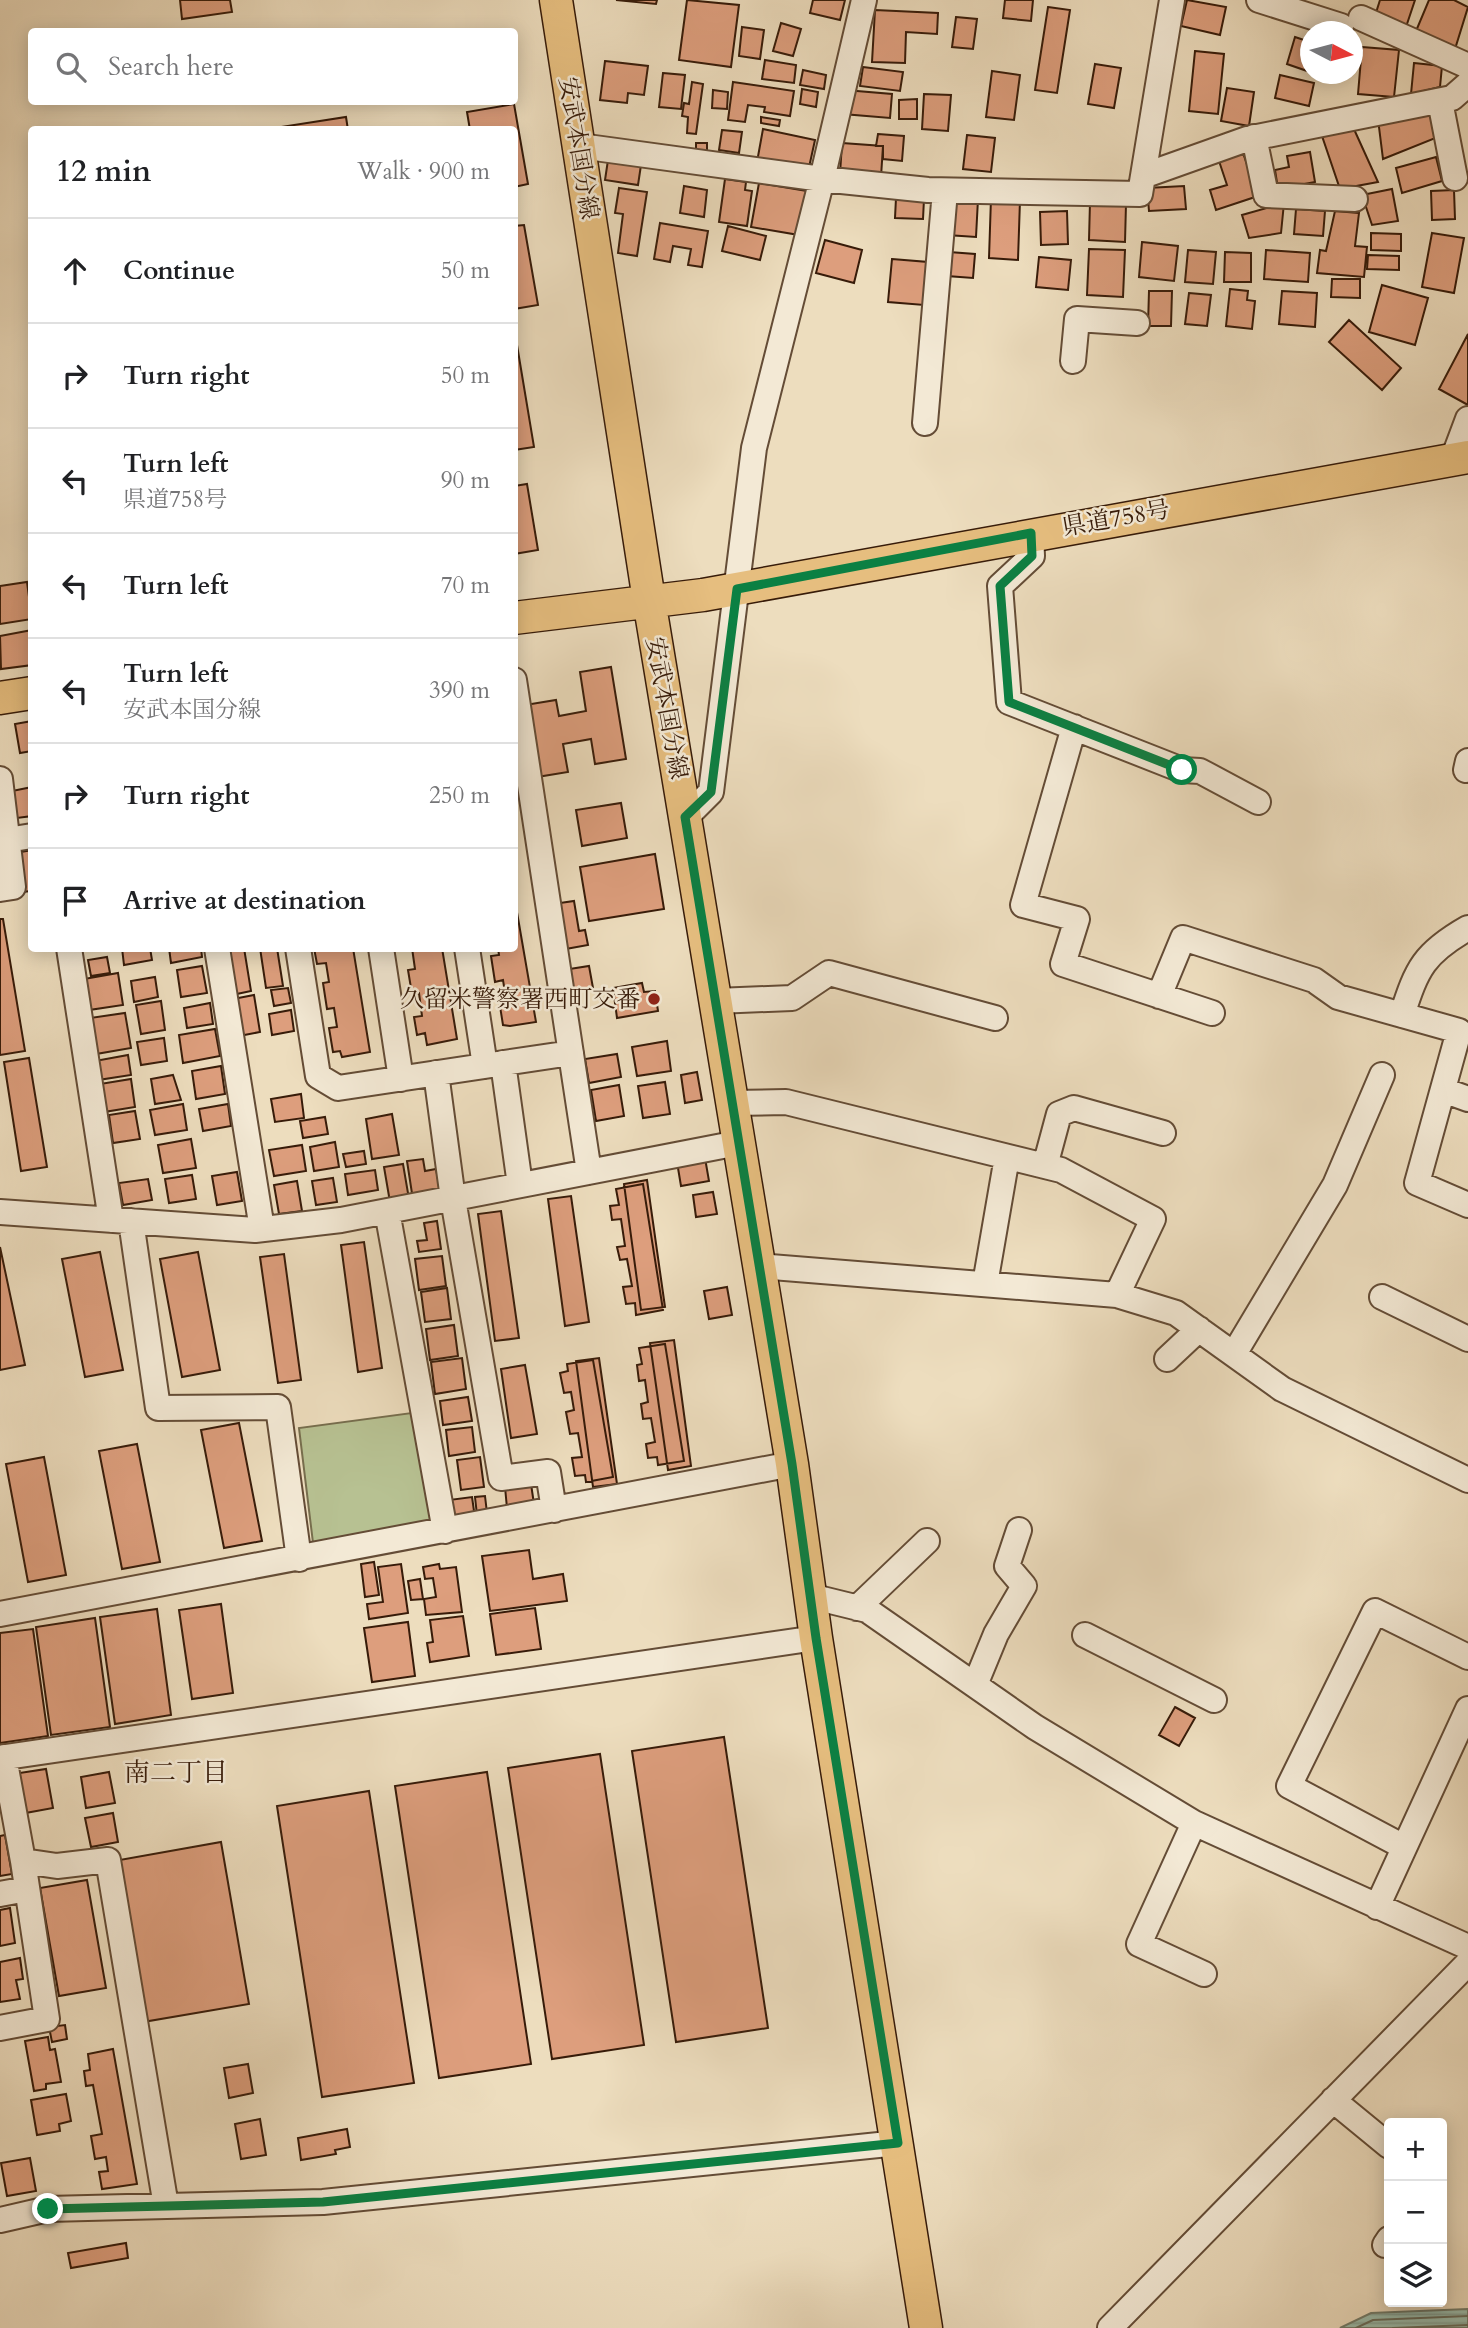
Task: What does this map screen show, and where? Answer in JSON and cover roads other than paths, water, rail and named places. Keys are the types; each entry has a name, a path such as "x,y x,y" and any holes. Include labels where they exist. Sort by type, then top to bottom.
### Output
{"main road":[{"name":"安武本国分線","path":"556,0 649,600 792,1464 816,1638 926,2328"},
{"name":"県道758号","path":"518,617 737,589 1031,533 1461,458"},
{"path":"0,698 28,694"}],"street":[{"path":"685,817 711,792 754,448 822,179 863,0"},
{"path":"580,146 822,179 945,191 1140,194 1172,0"},
{"path":"1259,0 1351,22 1468,66"},
{"path":"1143,176 1254,137 1452,98 1468,84"},
{"path":"1440,101 1455,178"},
{"path":"1254,137 1266,195 1355,199"},
{"path":"925,424 945,191"},
{"path":"1073,361 1077,320 1136,323"},
{"path":"1461,458 1468,419"},
{"path":"1031,533 1032,556 1000,586 1009,702 1182,770 1200,771 1258,802"},
{"path":"518,713 589,1172"},
{"path":"1073,727 1023,905 1077,919 1063,964 1212,1013"},
{"path":"0,779 19,838 13,887 0,889"},
{"path":"1402,1015 1415,973 1441,943 1468,928"},
{"path":"1159,996 1183,938 1314,980 1338,997 1459,1031 1417,1183 1468,1205"},
{"path":"70,952 159,1408 278,1407 299,1559"},
{"path":"217,952 262,1229"},
{"path":"299,952 318,1076 338,1088 570,1053"},
{"path":"382,952 401,1079"},
{"path":"468,952 520,1185"},
{"path":"716,1001 792,998 829,973 995,1017"},
{"path":"436,1073 453,1199 501,1478 548,1472 554,1510"},
{"path":"1234,1354 1335,1185 1382,1075"},
{"path":"1443,1090 1468,1099"},
{"path":"732,1103 786,1102 1061,1170 1153,1219 1117,1295"},
{"path":"1045,1166 1059,1114 1074,1108 1163,1133"},
{"path":"0,1212 262,1229 387,1211 738,1143"},
{"path":"985,1284 1007,1157"},
{"path":"387,1211 445,1531"},
{"path":"759,1266 1117,1295 1177,1313 1282,1389 1468,1480"},
{"path":"1382,1297 1468,1339"},
{"path":"1167,1359 1199,1329"},
{"path":"0,1614 792,1464"},
{"path":"975,1685 996,1634 1024,1586 1007,1566 1020,1530"},
{"path":"857,1608 927,1541"},
{"path":"810,1596 867,1610 1035,1727 1194,1823 1468,1947"},
{"path":"1404,1847 1290,1786 1375,1611 1468,1657"},
{"path":"1085,1635 1214,1700"},
{"path":"0,2028 47,2019 23,1861 2,1758 816,1638"},
{"path":"1377,1907 1468,1709"},
{"path":"1194,1823 1139,1944 1204,1974"},
{"path":"23,1861 57,1866 108,1860 166,2206"},
{"path":"0,1894 27,1889"},
{"path":"1110,2328 1468,1963"},
{"path":"1333,2100 1384,2142"},
{"path":"0,2220 48,2209 323,2202 898,2143"}],"water":[{"path":"1468,2309 1468,2328 1340,2328 1371,2313"}],"place":[{"name":"久留米警察署西町交番","path":"654,999"}],"district":[{"name":"南二丁目","path":"176,1772"}]}
